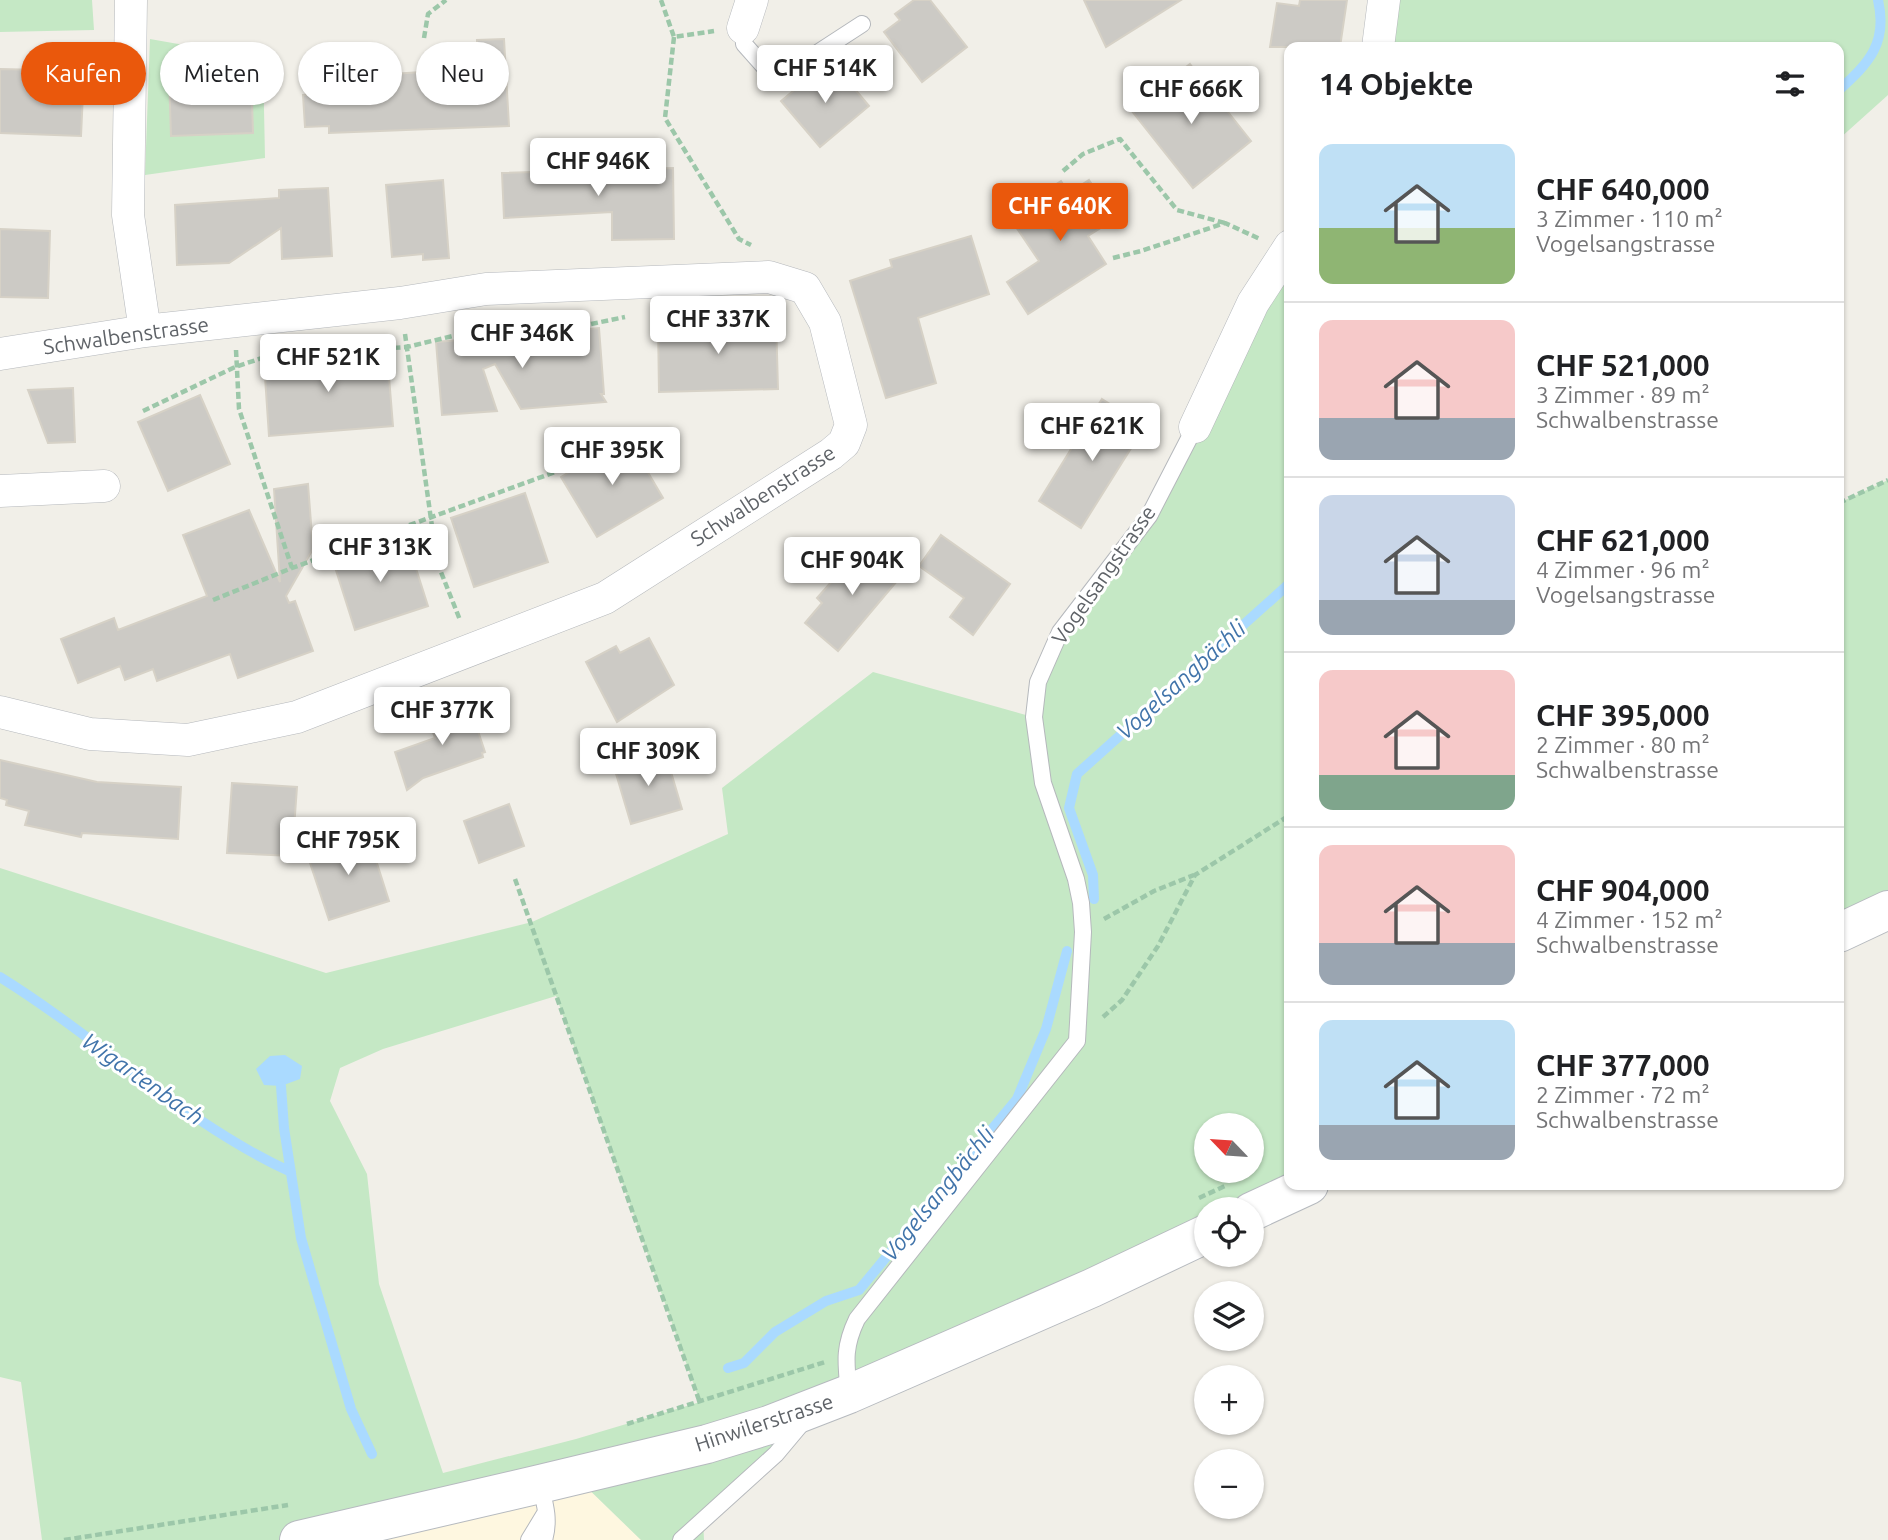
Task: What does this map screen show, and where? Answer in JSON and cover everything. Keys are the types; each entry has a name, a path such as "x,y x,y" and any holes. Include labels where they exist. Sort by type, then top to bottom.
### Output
{"main road":[{"path":"1844,931 1888,910"},
{"path":"1245,1197 1284,1190"},
{"name":"Hinwilerstrasse","path":"297,1522 375,1531 543,1498 813,1409 1093,1288 1194,1221"}],"street":[{"path":"131,0 128,215 145,331"},
{"path":"1379,42 1384,0"},
{"name":"Vogelsangstrasse","path":"1195,427 1253,303 1284,255"},
{"name":"Schwalbenstrasse","path":"0,354 145,331 400,303 486,289 769,277 805,288 825,322 851,425 844,443 831,454 605,598 298,717 188,740 90,734 0,712"},
{"path":"0,491 104,486"}],"lane":[{"path":"747,14 744,44 776,80 862,24"},
{"name":"Vogelsangstrasse","path":"1077,1041 1082,903 1043,783 1034,717 1038,682 1060,632 1149,516 1195,427"},
{"path":"849,1394 845,1356 848,1339 857,1319 1077,1041"},
{"path":"681,1540 776,1454 813,1409"},
{"path":"530,1540 543,1498"},
{"path":"543,1498 548,1527 544,1540"}],"path":[{"path":"424,38 428,14 446,0"},
{"path":"661,0 674,37 665,118 739,239 760,250"},
{"path":"674,37 747,14"},
{"path":"1063,171 1083,154 1120,139 1177,210 1225,223 1284,247"},
{"path":"1113,258 1225,223"},
{"path":"400,303 437,562 471,650"},
{"path":"143,411 268,356 407,347 461,334 591,324 628,316 628,308"},
{"path":"236,321 239,409 292,568"},
{"path":"213,600 292,568 555,472 620,434"},
{"path":"1844,501 1888,480"},
{"path":"1083,932 1154,891 1195,875 1284,819"},
{"path":"1077,1041 1122,1000 1158,946 1195,875"},
{"path":"515,880 700,1402"},
{"path":"625,1424 845,1356"},
{"path":"64,1540 297,1522"}],"shaded area":[{"path":"574,1475 641,1540 322,1540"}],"green space":[{"path":"0,0 92,0 94,30 0,32"},
{"path":"1384,0 1888,0 1888,95 1844,135 1844,42 1379,42"},
{"path":"150,39 167,42 160,42 160,105 264,105 265,158 145,175"},
{"path":"1284,257 1284,1189 1264,1201 1264,1197 1194,1197 1194,1239 849,1394 703,1518 704,1540 641,1540 574,1475 322,1540 42,1540 21,1382 0,1377 0,868 326,973 532,922 728,834 722,788 873,672 1033,717 1060,632 1149,516","holes":["556,996 700,1402 576,1439 443,1473 379,1284 367,1174 330,1101 340,1068 383,1049"]},
{"path":"1888,480 1888,910 1844,931 1844,501"}],"water":[{"path":"285,1055 302,1066 300,1079 281,1086 264,1085 256,1069 270,1056"}],"building":[{"path":"914,0 930,0 967,47 922,82 884,32 900,20 895,14"},
{"path":"1084,0 1181,0 1106,47"},
{"path":"1300,0 1347,0 1341,42 1284,42 1284,47 1270,47 1277,3 1299,6"},
{"path":"504,39 504,42 477,42"},
{"path":"1190,64 1251,141 1193,188 1131,110"},
{"path":"0,69 21,70 21,105 82,105 81,136 0,133"},
{"path":"838,69 869,106 820,147 781,101 817,71 825,81"},
{"path":"416,72 416,105 508,105 509,126 329,133 329,126 305,127 304,105 402,105 402,73"},
{"path":"170,105 252,105 253,133 171,136"},
{"path":"673,168 674,239 612,240 612,212 504,218 502,173"},
{"path":"443,180 449,258 423,260 423,254 392,257 386,185"},
{"path":"1089,180 1115,219 1088,236 1106,264 1028,314 1007,282 1039,261 1016,227 1036,214 1028,202 1061,181 1069,193"},
{"path":"328,188 332,256 282,259 281,228 229,263 177,265 175,205 279,198 279,190"},
{"path":"0,229 50,231 48,298 0,297"},
{"path":"971,236 989,294 918,318 936,383 886,398 850,281 892,267 890,260"},
{"path":"776,319 778,389 659,392 658,322"},
{"path":"599,328 604,394 601,394 606,402 521,409 495,364 483,369 497,411 442,415 436,342"},
{"path":"387,352 393,426 269,436 264,362"},
{"path":"73,388 75,442 48,443 28,390"},
{"path":"200,395 230,464 168,491 138,422"},
{"path":"1102,399 1145,426 1081,528 1039,501"},
{"path":"627,437 663,498 597,537 561,477"},
{"path":"308,484 313,549 286,596 289,603 295,601 313,651 238,678 230,654 157,681 153,669 125,680 120,666 78,683 61,639 114,618 118,630 207,596 183,535 249,510 280,582 274,489"},
{"path":"525,493 548,562 474,587 451,518"},
{"path":"941,535 1010,584 973,635 950,617 964,598 919,566"},
{"path":"406,537 428,606 355,630 333,561"},
{"path":"865,544 902,575 838,651 805,623 822,603 817,598"},
{"path":"649,638 674,685 617,722 586,662 616,646 620,653"},
{"path":"463,704 471,726 476,725 485,752 482,753 483,757 423,778 407,790 395,752 435,738 427,716"},
{"path":"665,752 682,809 631,824 614,767"},
{"path":"0,760 97,782 181,787 178,839 82,833 81,837 25,825 29,811 6,805 7,800 0,798"},
{"path":"232,783 297,787 292,856 227,853"},
{"path":"509,804 524,846 479,863 464,821"},
{"path":"368,835 389,901 329,920 307,854"}],"waterway":[{"path":"1844,85 1874,51 1880,28 1878,0"},
{"name":"Vogelsangbächli","path":"1094,899 1093,875 1069,808 1077,774 1284,588"},
{"name":"Vogelsangbächli","path":"728,1368 744,1363 775,1332 826,1301 859,1290 1017,1099 1046,1029 1067,951"},
{"name":"Wigartenbach","path":"0,977 214,1130 291,1172"},
{"name":"Wigartenbach","path":"281,1086 284,1128 301,1238 351,1409 372,1454"}]}
